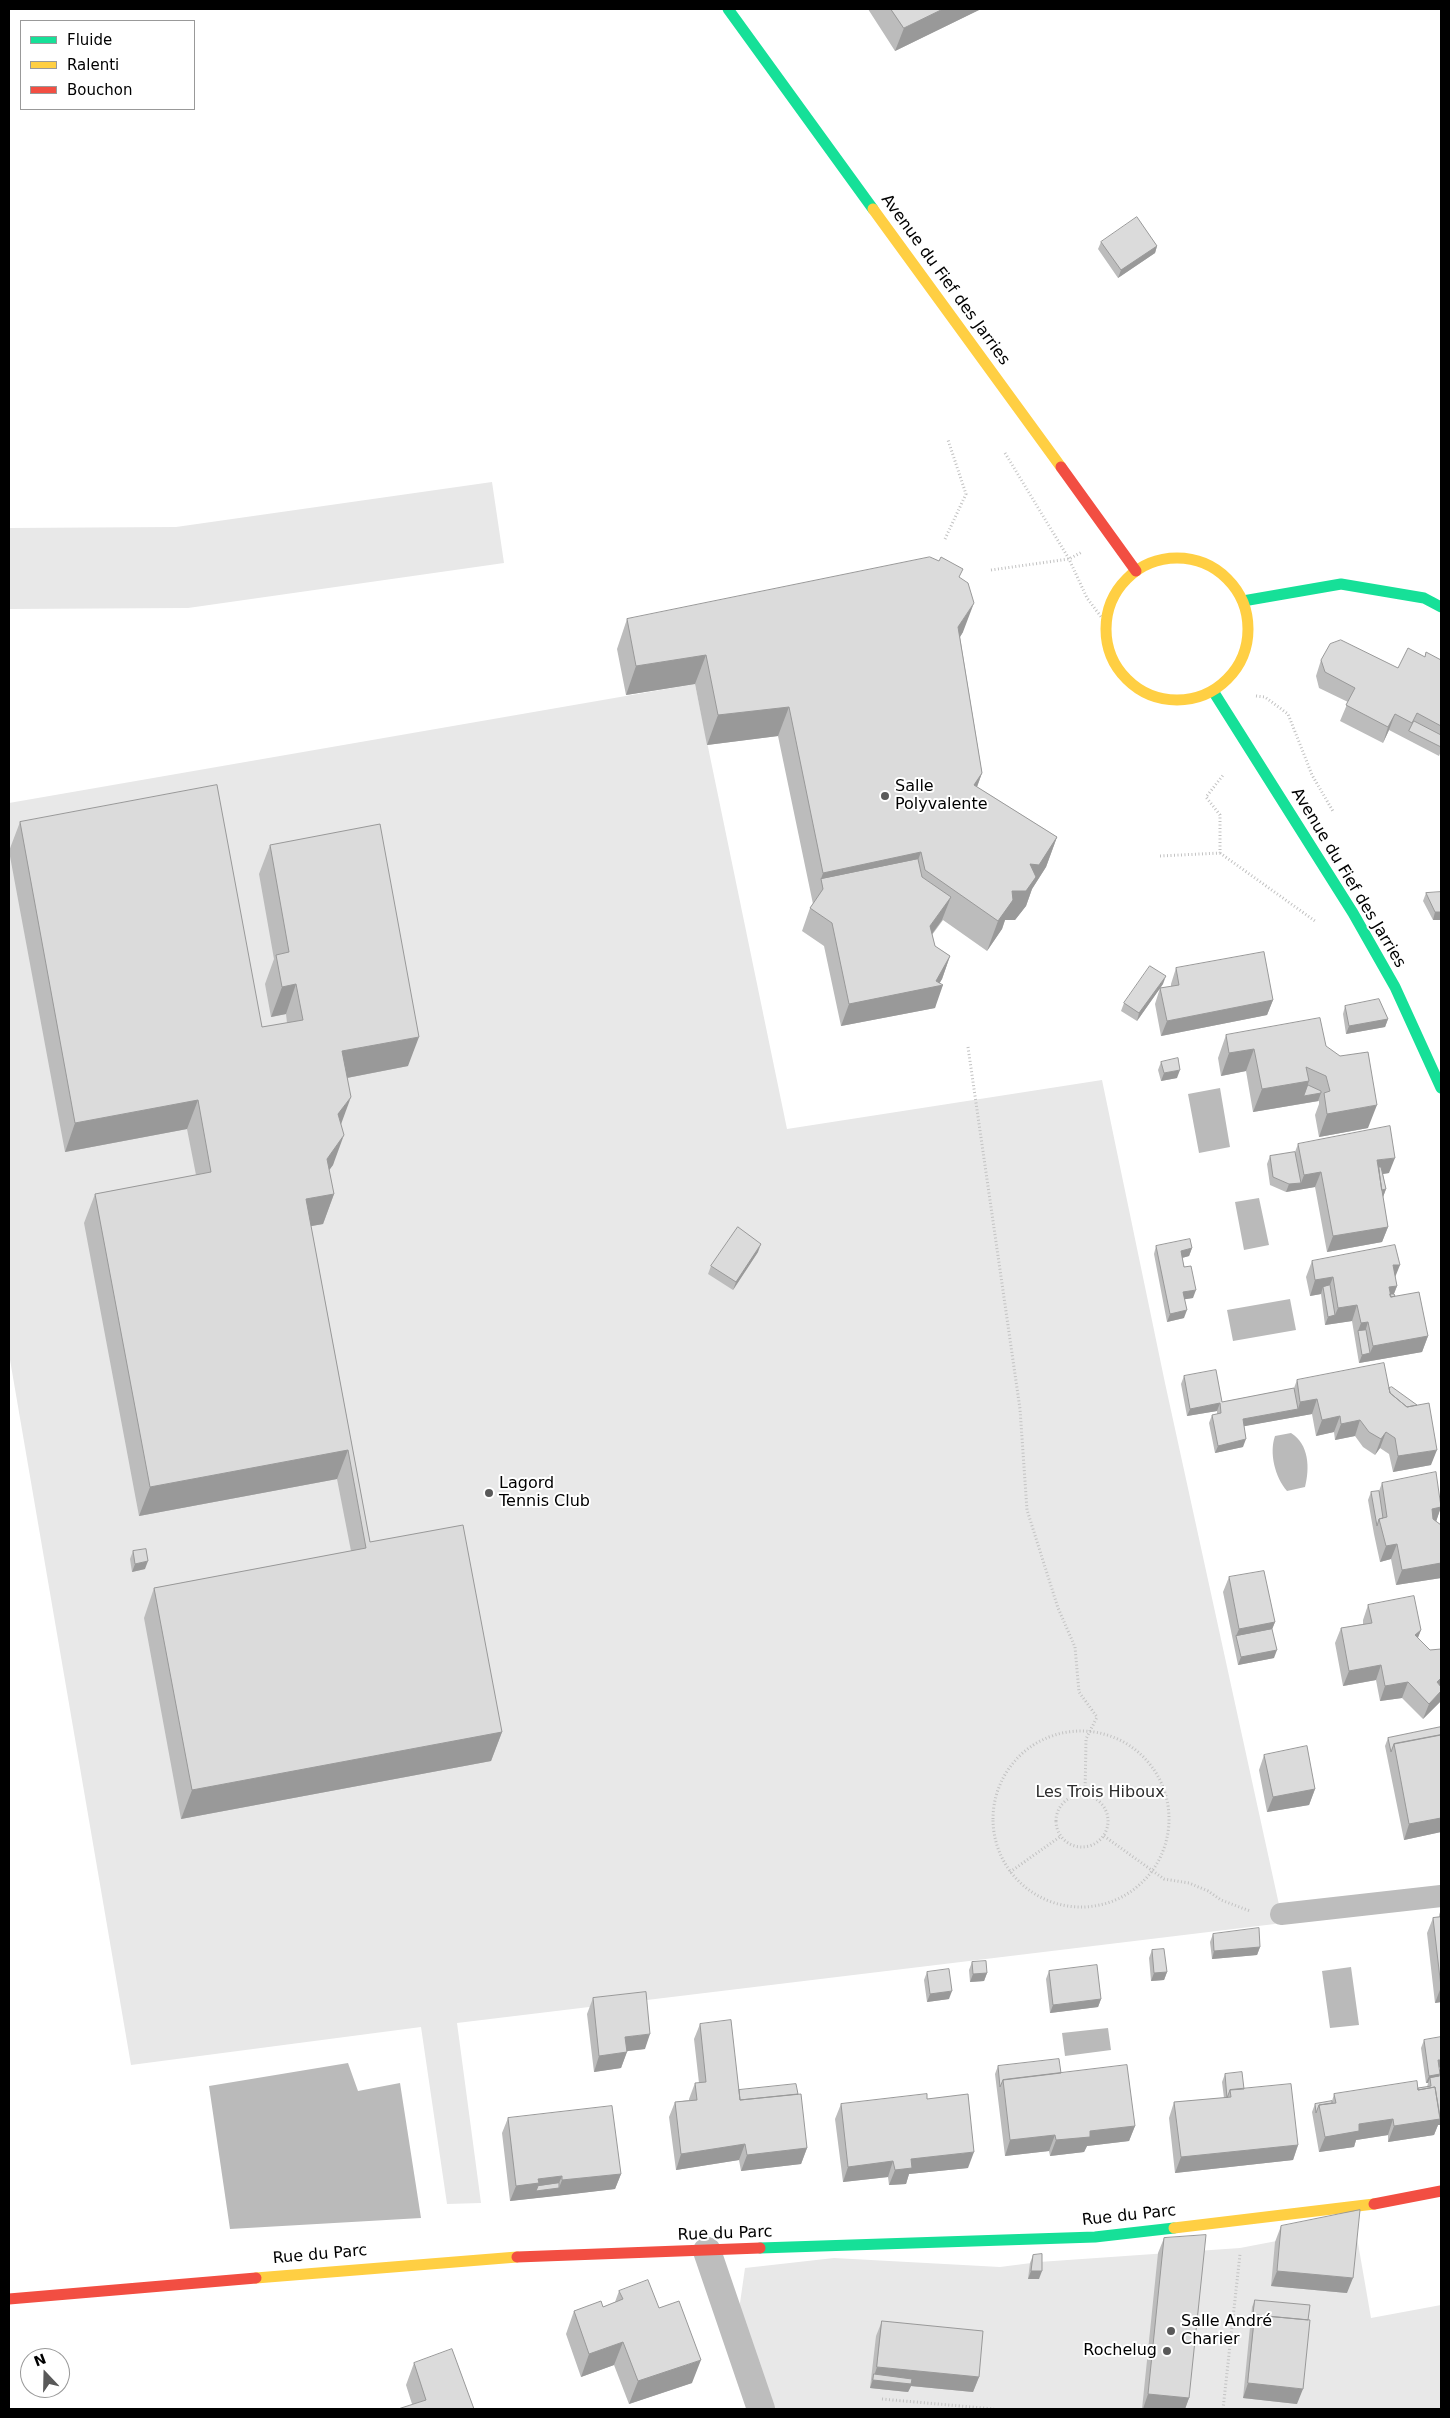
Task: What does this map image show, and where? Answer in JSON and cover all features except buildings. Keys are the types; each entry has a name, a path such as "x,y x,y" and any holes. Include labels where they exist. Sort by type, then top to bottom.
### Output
{"street":[{"name":"Avenue du Fief des Jarries","path":"728,9 1136,571"},
{"path":"1175,558 1196,560 1216,569 1232,583 1243,601 1248,620 1248,641 1241,661 1230,678 1213,691 1192,699 1168,700 1146,694 1127,681 1116,668 1109,652 1105,622 1110,602 1121,585 1136,571 1154,561 1175,558"},
{"path":"1243,601 1341,584 1424,598 1441,607"},
{"name":"Avenue du Fief des Jarries","path":"1213,691 1353,913 1390,978 1441,1088"},
{"name":"Rue du Parc","path":"9,2299 482,2258 1095,2237 1356,2207 1441,2191"},
{"path":"707,2251 761,2409"}],"lane":[{"path":"1281,1914 1441,1896"}],"path":[{"path":"945,539 966,494 948,440"},
{"path":"991,570 1069,559 1110,535"},
{"path":"1220,853 1220,815 1206,797 1248,744"},
{"path":"1160,856 1220,853 1321,925"},
{"path":"968,1047 1020,1409 1027,1510 1058,1608 1075,1647 1079,1692 1097,1717 1086,1739 1085,1795"},
{"path":"1091,1732 1113,1737 1138,1751 1158,1774 1168,1802 1169,1831 1160,1860 1142,1884 1118,1900 1089,1908 1059,1905 1033,1894 1010,1872 998,1850 993,1822 996,1794 1009,1768 1029,1748 1054,1735 1091,1732"},
{"path":"1085,1795 1100,1801 1105,1808 1109,1824 1104,1836 1095,1844 1077,1847 1069,1844 1061,1836 1056,1821 1063,1804 1070,1798 1085,1795"},
{"path":"1010,1872 1061,1836"},
{"path":"1104,1836 1164,1879 1189,1883 1246,1910 1268,1915 1281,1914"},
{"path":"1223,2409 1242,2220"},
{"path":"882,2399 994,2409"}],"green space":[{"path":"492,482 504,563 188,608 9,609 9,528 176,527"},
{"name":"Lagord Tennis Club","path":"695,684 787,1129 1102,1080 1165,1383 1283,1923 457,2023 481,2203 447,2204 421,2027 131,2065 9,1354 9,803"},
{"path":"1355,2226 1371,2318 1441,2305 1441,2409 774,2409 739,2310 745,2268 834,2258 1000,2267 1039,2262 1240,2248"}],"shaded area":[{"path":"1220,1088 1230,1147 1199,1153 1188,1094"},
{"path":"1259,1198 1269,1245 1244,1250 1235,1202"},
{"path":"1290,1299 1296,1330 1233,1341 1227,1310"},
{"path":"1291,1433 1305,1450 1308,1464 1305,1487 1287,1491 1276,1472 1273,1443 1275,1436"},
{"path":"1351,1967 1359,2025 1330,2028 1322,1971"},
{"path":"1108,2028 1111,2050 1065,2056 1062,2033"},
{"path":"348,2063 358,2091 400,2083 421,2218 230,2229 209,2086"}],"traffic: fast":[{"path":"728,9 873,209"},
{"path":"1243,601 1341,584 1424,598 1441,607"},
{"path":"1213,691 1353,913 1395,987 1441,1088"},
{"path":"760,2248 1095,2237 1174,2228"}],"traffic: slow":[{"path":"873,209 1061,467"},
{"path":"1177,558 1191,559 1204,563 1217,570 1227,579 1236,589 1243,602 1247,615 1248,629 1247,643 1243,656 1236,669 1227,679 1217,688 1204,695 1191,699 1177,700 1163,699 1150,695 1137,688 1127,679 1118,669 1111,656 1107,643 1106,629 1107,615 1111,602 1118,589 1127,579 1137,570 1150,563 1163,559 1177,558"},
{"path":"1174,2228 1374,2204"},
{"path":"256,2278 517,2257"}],"traffic: jam":[{"path":"1061,467 1136,571"},
{"path":"1374,2204 1441,2191"},
{"path":"517,2257 760,2248"},
{"path":"9,2299 256,2278"}],"place":[{"name":"Salle Polyvalente","path":"885,796"},
{"name":"Lagord Tennis Club","path":"489,1493"},
{"name":"Salle André Charier","path":"1171,2331"},
{"name":"Rochelug","path":"1167,2351"}],"park label":[{"name":"Les Trois Hiboux","path":"1100,1793"}]}
